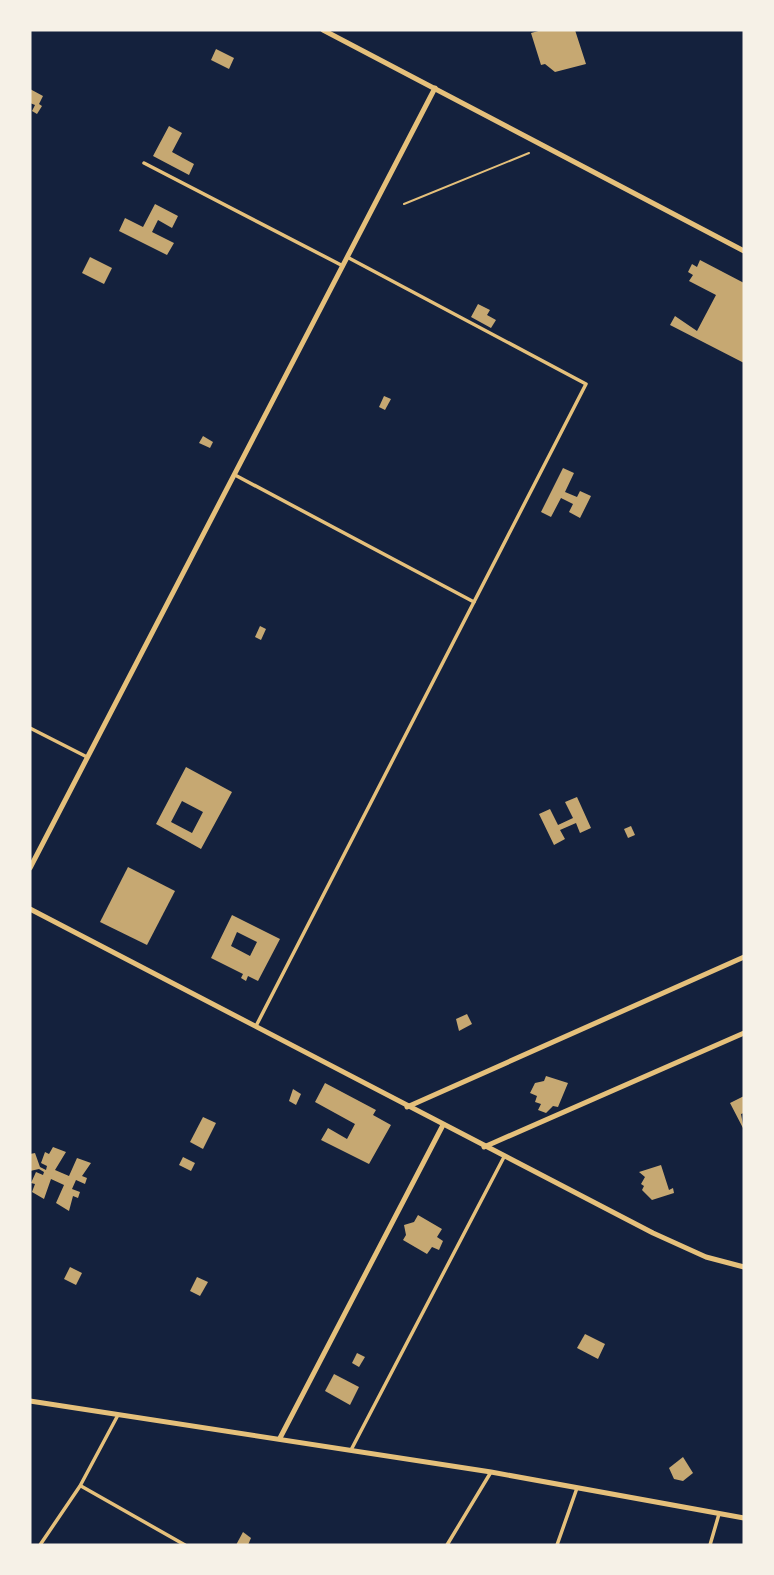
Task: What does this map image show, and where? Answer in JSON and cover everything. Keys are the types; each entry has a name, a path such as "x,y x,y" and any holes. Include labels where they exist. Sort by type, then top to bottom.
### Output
{"street":[{"path":"323,30 744,251"},
{"path":"30,868 435,88"},
{"path":"144,163 343,266"},
{"path":"255,1028 586,384 347,257"},
{"path":"234,475 474,601"},
{"path":"30,728 87,758"},
{"path":"30,909 683,1248 719,1262 744,1267"},
{"path":"407,1107 744,957"},
{"path":"484,1147 744,1033"},
{"path":"280,1438 443,1125"},
{"path":"351,1450 504,1157"},
{"path":"30,1401 491,1472 744,1518"},
{"path":"40,1545 80,1486 118,1415"},
{"path":"447,1545 491,1472"},
{"path":"80,1486 186,1545"},
{"path":"556,1545 577,1488"},
{"path":"710,1545 719,1514"}],"path":[{"path":"404,204 529,153"}],"building":[{"path":"542,30 575,30 586,64 555,72 545,64 541,65 531,33"},
{"path":"216,49 234,58 229,69 211,60"},
{"path":"30,89 43,96 39,104 42,106 37,114 32,111 35,105 30,103"},
{"path":"169,126 182,133 172,152 194,164 189,175 153,156"},
{"path":"155,204 178,216 172,228 158,220 152,232 174,243 167,255 119,231 125,218 143,227"},
{"path":"90,257 112,268 104,284 82,273"},
{"path":"700,260 744,283 744,363 670,325 675,316 697,331 716,295 689,281 693,275 688,272 692,264 697,267"},
{"path":"478,304 490,310 487,315 496,320 491,328 471,317"},
{"path":"384,396 391,399 385,410 379,407"},
{"path":"203,436 213,442 210,448 199,443"},
{"path":"563,468 574,473 565,492 577,497 580,491 591,496 580,518 569,512 573,504 561,498 551,517 541,512"},
{"path":"260,626 266,629 261,640 255,637"},
{"path":"186,767 232,792 201,849 156,824","holes":["182,801 203,812 192,833 171,822"]},
{"path":"577,797 591,828 580,833 576,823 560,830 565,839 554,845 539,814 550,809 558,825 573,818 565,802"},
{"path":"631,826 635,835 628,838 624,829"},
{"path":"128,867 175,891 147,945 100,922"},
{"path":"232,915 280,939 258,981 248,976 246,981 241,978 243,974 211,958","holes":["237,932 257,942 250,956 231,946"]},
{"path":"467,1014 472,1024 459,1031 456,1019"},
{"path":"546,1076 568,1083 558,1107 553,1106 546,1113 538,1110 541,1104 535,1102 537,1096 530,1093 535,1083 544,1081"},
{"path":"325,1083 376,1110 373,1115 391,1125 369,1164 321,1140 328,1128 347,1139 355,1124 315,1102"},
{"path":"293,1089 301,1094 296,1105 289,1101"},
{"path":"744,1096 744,1113 741,1114 744,1130 730,1103"},
{"path":"203,1117 216,1123 203,1149 190,1142"},
{"path":"53,1147 66,1152 55,1170 69,1176 77,1158 91,1163 82,1176 87,1178 85,1184 76,1180 72,1189 80,1192 78,1198 73,1196 69,1211 56,1203 64,1185 51,1179 44,1199 32,1192 35,1184 31,1183 36,1172 43,1175 44,1172 39,1169 30,1171 30,1154 35,1153 40,1167 46,1170 47,1166 41,1163 45,1152 49,1154"},
{"path":"183,1157 195,1163 191,1171 179,1165"},
{"path":"661,1165 669,1190 673,1188 674,1193 652,1200 642,1190 644,1186 641,1184 645,1177 639,1172"},
{"path":"418,1215 442,1229 437,1237 443,1241 439,1250 432,1247 427,1254 403,1240 406,1235 404,1225 414,1222"},
{"path":"70,1267 82,1273 76,1285 64,1279"},
{"path":"197,1277 208,1282 200,1296 190,1291"},
{"path":"585,1334 605,1344 598,1359 577,1348"},
{"path":"357,1353 365,1357 359,1367 352,1363"},
{"path":"334,1374 359,1387 350,1405 325,1391"},
{"path":"683,1457 693,1473 683,1481 674,1479 669,1468"},
{"path":"243,1532 251,1538 248,1545 236,1545"}]}
